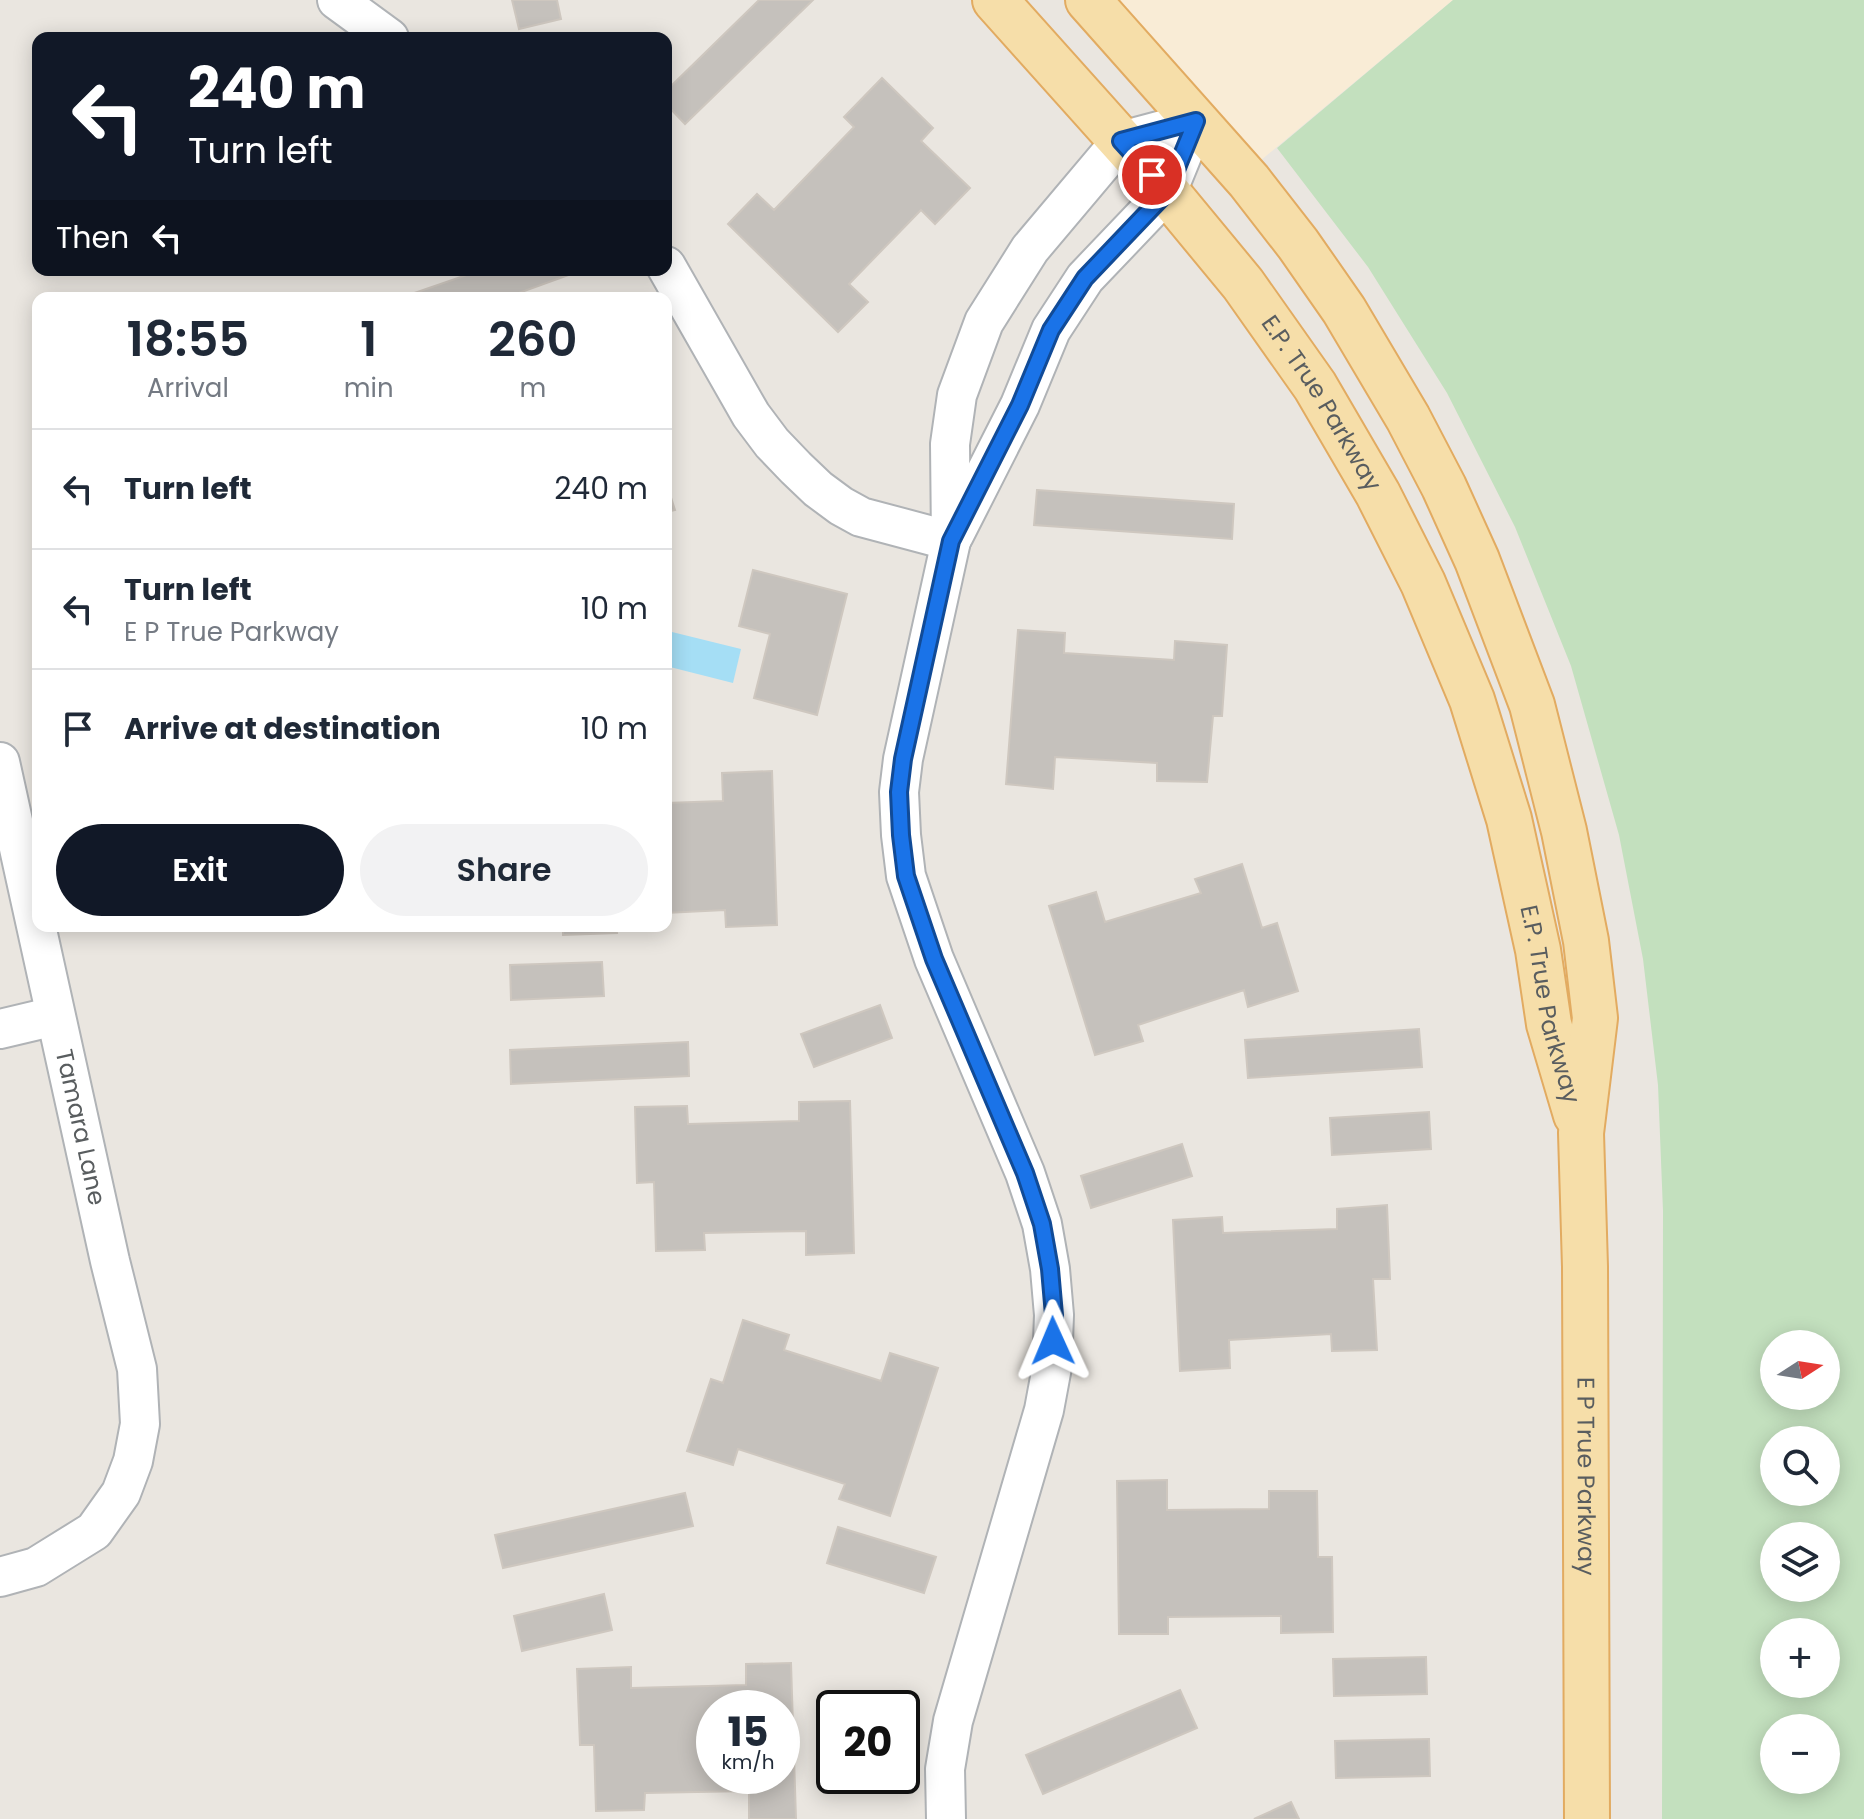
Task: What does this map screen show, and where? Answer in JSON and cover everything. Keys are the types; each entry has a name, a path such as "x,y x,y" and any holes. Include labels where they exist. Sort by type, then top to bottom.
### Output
{"main road":[{"path":"995,0 1167,192"},
{"path":"1088,0 1196,121"},
{"name":"E.P. True Parkway","path":"1196,121 1249,181 1344,310 1408,418 1477,560 1532,705 1564,831 1586,941 1595,1018 1581,1133"},
{"name":"E.P. True Parkway","path":"1167,192 1243,284 1315,386 1378,494 1423,583 1472,700 1509,819 1538,950 1549,1024 1581,1133"},
{"name":"E P True Parkway","path":"1581,1133 1585,1267 1587,1819"}],"street":[{"path":"337,0 381,32"},
{"path":"946,1819 945,1769 953,1721 1044,1410 1052,1367 1054,1315 1050,1269 1038,1211 1025,1173 934,959 906,876 899,792 903,759 951,541 950,444 957,395 984,322 1030,249 1121,141 1196,121"},
{"path":"951,541 1020,405 1051,330 1085,278 1167,192 1196,121"},
{"path":"672,276 751,415 772,443 818,489 861,517 951,541"},
{"name":"Tamara Lane","path":"0,762 32,910"},
{"name":"Tamara Lane","path":"0,1577 36,1567 94,1531 121,1493 133,1461 140,1424 137,1369 37,932"},
{"path":"0,1029 55,1016"}],"shaded area":[{"path":"1116,0 1453,0 1260,161"}],"green space":[{"path":"1453,0 1864,0 1864,1819 1662,1819 1663,1211 1658,1085 1643,959 1619,835 1571,666 1515,527 1447,393 1368,267 1277,148"}],"water":[{"path":"672,632 741,649 733,683 672,668"}],"building":[{"path":"512,0 557,0 561,19 519,29"},
{"path":"759,0 813,0 685,124 672,110 672,85"},
{"path":"882,78 933,128 921,141 970,188 935,224 921,210 849,284 868,302 838,332 728,224 757,194 774,210 854,127 844,117"},
{"path":"464,276 566,276 522,292 417,292"},
{"path":"1037,490 1234,504 1232,539 1034,525"},
{"path":"753,570 847,594 817,715 754,698 770,634 739,626"},
{"path":"1018,630 1065,633 1064,653 1174,660 1175,641 1227,645 1222,716 1213,716 1207,782 1157,781 1157,763 1055,757 1053,789 1006,784"},
{"path":"772,771 777,925 726,927 725,910 672,913 672,803 723,801 722,773"},
{"path":"1242,864 1262,928 1277,923 1298,991 1248,1007 1244,990 1138,1025 1143,1041 1095,1055 1049,906 1096,892 1105,922 1201,893 1195,879"},
{"path":"563,932 617,933 563,935"},
{"path":"602,962 604,996 511,1000 510,965"},
{"path":"880,1005 892,1038 814,1067 801,1034"},
{"path":"1419,1029 1422,1067 1248,1078 1245,1040"},
{"path":"688,1042 689,1076 511,1084 510,1050"},
{"path":"850,1101 854,1253 806,1255 806,1231 704,1233 705,1250 656,1251 654,1182 637,1183 635,1107 687,1106 688,1124 799,1121 799,1102"},
{"path":"1429,1112 1431,1149 1332,1155 1330,1118"},
{"path":"1182,1144 1192,1176 1091,1208 1081,1176"},
{"path":"1387,1205 1390,1279 1373,1279 1377,1350 1332,1351 1331,1334 1229,1340 1230,1368 1180,1371 1173,1220 1222,1217 1223,1233 1337,1229 1337,1209"},
{"path":"743,1320 789,1335 784,1350 881,1381 890,1353 938,1368 890,1516 839,1499 845,1484 738,1449 733,1465 687,1451 711,1379 723,1383"},
{"path":"1167,1480 1167,1510 1269,1509 1269,1491 1317,1491 1318,1557 1332,1557 1333,1632 1281,1633 1281,1616 1168,1617 1168,1634 1119,1634 1117,1481"},
{"path":"685,1493 693,1526 503,1568 495,1535"},
{"path":"838,1527 936,1557 924,1593 827,1563"},
{"path":"604,1594 612,1630 522,1651 514,1616"},
{"path":"1426,1657 1427,1694 1334,1696 1333,1659"},
{"path":"791,1663 792,1690 696,1690 696,1792 645,1793 644,1810 596,1811 594,1745 580,1745 577,1669 631,1667 631,1688 746,1685 746,1664"},
{"path":"1180,1690 1197,1728 1043,1794 1026,1755"},
{"path":"1429,1739 1430,1776 1336,1778 1335,1741"},
{"path":"749,1794 795,1794 796,1819 749,1819"},
{"path":"1291,1802 1299,1819 1254,1819"}],"route":[{"path":"1053,1341 1050,1269 1042,1224 1025,1173 934,959 906,876 899,792 903,759 951,541 1020,405 1051,330 1085,278 1167,192 1196,121 1121,141 1152,175"}]}
